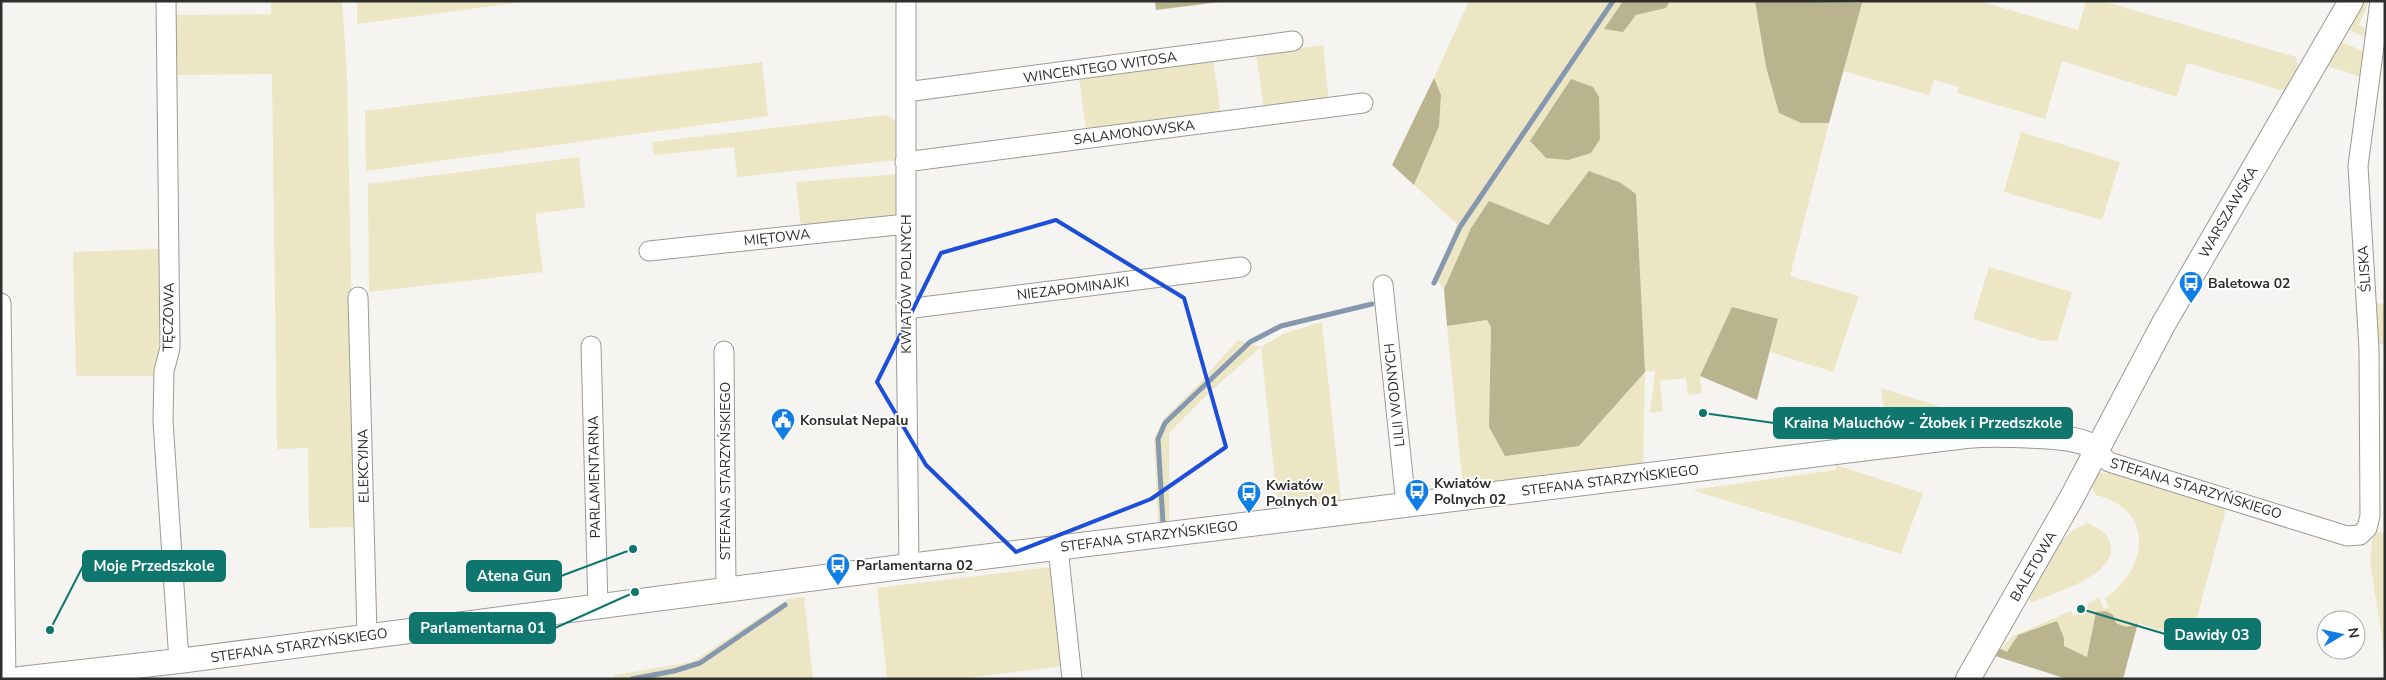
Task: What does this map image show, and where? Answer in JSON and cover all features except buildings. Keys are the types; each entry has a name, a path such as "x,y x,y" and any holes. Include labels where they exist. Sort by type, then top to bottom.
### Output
{"street":[{"name":"TĘCZOWA","path":"166,1 170,348 164,371 163,421 179,661"},
{"name":"KWIATÓW POLNYCH","path":"906,1 908,566"},
{"name":"WARSZAWSKA","path":"2096,452 2164,324 2350,1"},
{"name":"ŚLISKA","path":"2360,535 2367,528 2370,516 2370,438 2369,349 2358,166 2380,1"},
{"name":"WINCENTEGO WITOSA","path":"906,92 1293,41"},
{"name":"SALAMONOWSKA","path":"906,162 1363,103"},
{"name":"MIĘTOWA","path":"649,251 906,224"},
{"name":"NIEZAPOMINAJKI","path":"906,310 1241,267"},
{"name":"LILII WODNYCH","path":"1383,286 1406,505"},
{"name":"ELEKCYJNA","path":"358,297 367,635"},
{"path":"1,304 6,679"},
{"name":"PARLAMENTARNA","path":"591,346 598,607"},
{"name":"STEFANA STARZYŃSKIEGO","path":"724,351 726,591"},
{"name":"STEFANA STARZYŃSKIEGO","path":"20,679 179,661 908,566 1984,434 2070,440 2088,444 2109,462 2347,536 2360,535"},
{"name":"BALETOWA","path":"1968,679 2096,452"},
{"path":"1058,548 1072,679"}],"highlighted area":[{"path":"1056,220 1184,298 1226,447 1151,499 1016,552 926,465 877,382 941,253"}],"shaded area":[{"path":"271,1 342,1 347,74 356,527 309,528 308,448 277,449 272,74 175,75 175,15 271,14"},
{"path":"357,1 530,1 357,24"},
{"path":"1155,1 1228,1 1156,10"},
{"path":"1469,1 1623,1 1604,29 1636,15 1666,8 1670,1 1755,1 1766,67 1779,113 1801,123 1829,123 1790,276 1859,296 1833,372 1770,352 1778,319 1700,376 1702,393 1688,395 1686,378 1660,381 1663,411 1650,413 1655,371 1645,372 1643,467 1463,488 1447,326 1487,320 1491,327 1489,427 1590,171 1548,225 1471,228 1444,289 1435,278 1457,224 1414,185 1439,126 1441,95 1434,78"},
{"path":"1623,1 1670,1 1666,8 1636,15 1623,32 1604,29"},
{"path":"1755,1 1862,3 1829,123 1801,123 1779,113 1766,67"},
{"path":"1859,1 1979,1 2078,30 2086,1 2102,1 2296,57 2298,67 2285,91 2187,63 2177,97 2062,61 2045,119 1957,93 1959,87 1934,80 1929,95 1843,71 1861,3"},
{"path":"2361,1 2369,1 2359,25 2370,30 2366,38 2347,29"},
{"path":"2342,42 2367,53 2364,78 2328,66"},
{"path":"1323,45 1329,102 1264,109 1256,54"},
{"path":"1213,59 1221,115 1086,131 1079,76"},
{"path":"762,62 768,116 366,171 365,111"},
{"path":"1434,78 1441,95 1439,126 1414,185 1392,165"},
{"path":"1571,79 1593,87 1599,97 1600,139 1591,153 1568,160 1546,158 1530,141"},
{"path":"885,115 899,122 897,160 737,177 734,147 654,155 652,142"},
{"path":"2021,132 2120,162 2102,220 2004,192"},
{"path":"579,157 585,207 535,214 543,272 369,292 368,184"},
{"path":"1589,171 1621,183 1636,194 1645,372 1579,446 1505,456 1489,427 1491,327 1487,320 1447,326 1444,289 1471,228 1489,201 1548,225"},
{"path":"900,174 900,220 801,228 796,182"},
{"path":"159,249 159,351 155,365 157,376 76,376 73,252"},
{"path":"1989,267 2072,292 2057,342 2052,340 2043,341 1973,319"},
{"path":"2374,302 2385,305 2385,345 2374,342"},
{"path":"1732,307 1778,319 1757,400 1700,376"},
{"path":"1322,322 1341,501 1278,509 1261,347 1285,333"},
{"path":"1238,340 1261,347 1212,390 1169,433 1169,521 1158,522 1154,440 1164,418 1197,386"},
{"path":"1881,388 1981,420 1972,424 1887,434"},
{"path":"1836,465 1923,493 1901,554 1692,490 1836,470"},
{"path":"2110,471 2227,505 2191,640 2138,623 2132,626 2124,626 2115,623 2113,615 2106,611 2096,612 2087,657 2064,646 2007,652 2001,649 2013,636 2071,611 2073,615 2088,609 2087,604 2099,598 2104,609 2109,607 2105,598 2120,586 2130,571 2137,556 2139,540 2136,526 2128,513 2115,502 2096,495 2091,487 2099,472 2107,474"},
{"path":"2086,522 2106,535 2111,548 2108,559 2100,570 2087,579 2031,603 2029,598 2052,555 2068,535 2076,528 2085,525"},
{"path":"2373,530 2385,533 2385,657 2370,561"},
{"path":"1052,567 1064,666 957,679 887,679 877,588"},
{"path":"804,597 813,679 611,679 616,675 692,662 788,599"},
{"path":"2106,611 2113,615 2116,623 2129,626 2138,623 2123,679 2067,679 1992,655 2001,649 2007,652 2018,635 2057,621 2064,638 2064,646 2087,657 2096,612"}],"waterway":[{"path":"1434,283 1460,227 1613,1"},
{"path":"1163,523 1158,439 1165,423 1250,342 1281,326 1372,304"},
{"path":"632,679 674,671 700,663 785,605"}],"place":[{"name":"Baletowa 02","path":"2191,304"},
{"name":"Kraina Maluchów - Żłobek i Przedszkole","path":"1703,413"},
{"name":"Konsulat Nepalu","path":"783,441"},
{"name":"Kwiatów Polnych 02","path":"1417,512"},
{"name":"Kwiatów Polnych 01","path":"1249,514"},
{"name":"Atena Gun","path":"633,549"},
{"name":"Parlamentarna 02","path":"838,586"},
{"name":"Parlamentarna 01","path":"635,592"},
{"name":"Dawidy 03","path":"2081,609"},
{"name":"Moje Przedszkole","path":"50,630"}]}
